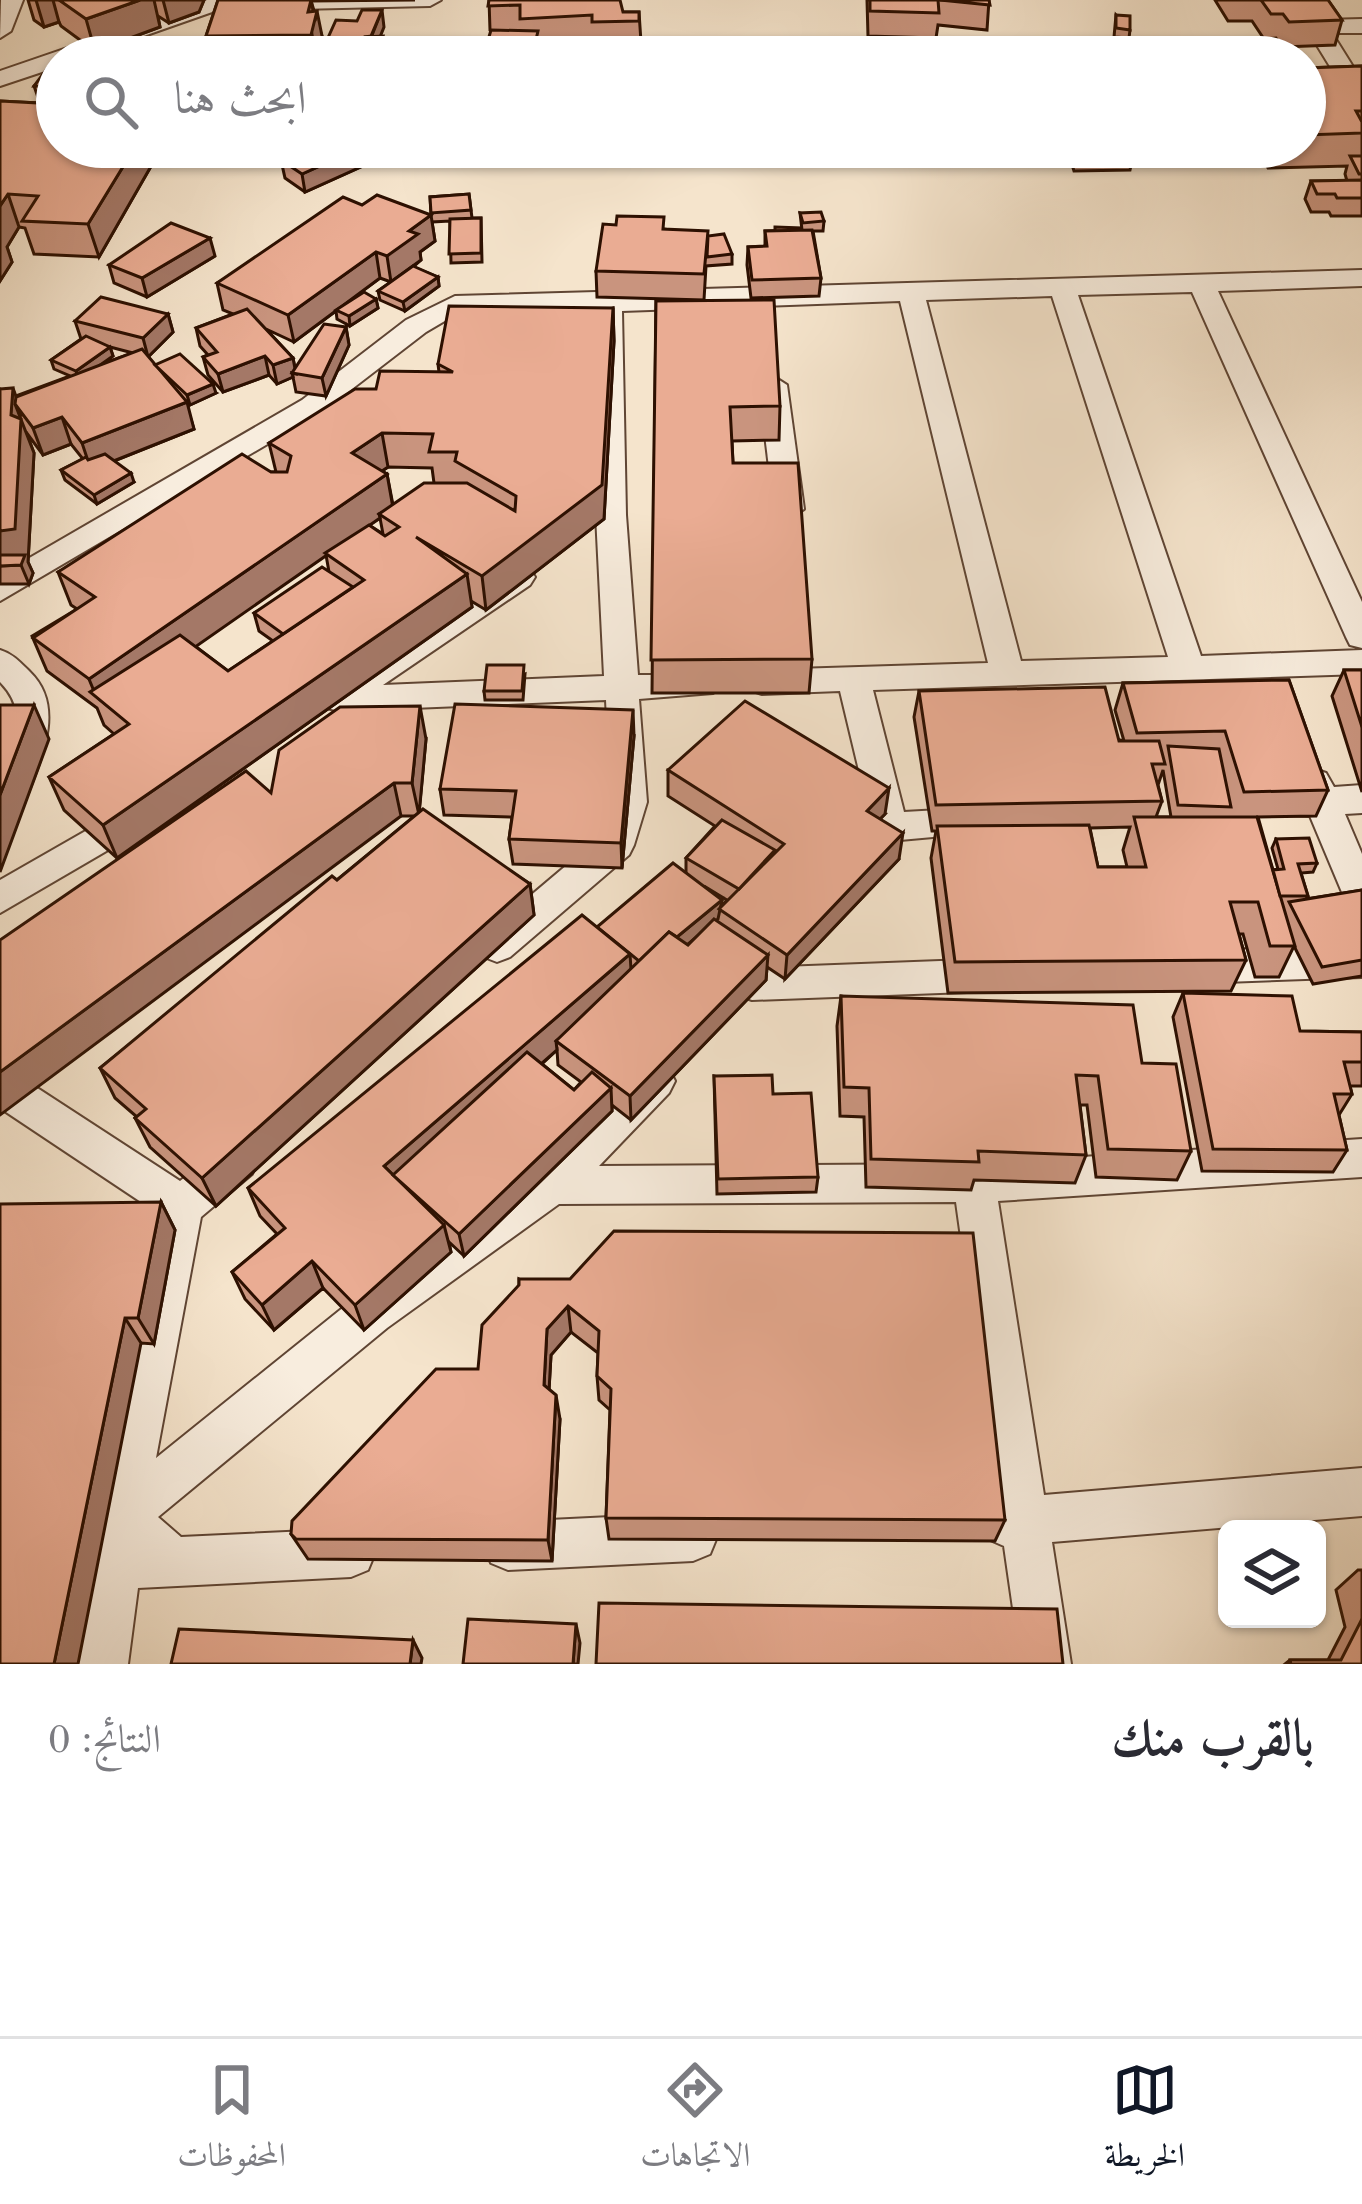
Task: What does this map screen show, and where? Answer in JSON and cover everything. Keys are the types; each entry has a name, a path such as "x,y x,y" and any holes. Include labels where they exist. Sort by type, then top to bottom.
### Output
{"street":[{"path":"0,31 13,0"},
{"path":"122,36 214,3 430,0"},
{"path":"1300,0 1322,36"},
{"path":"1317,27 1362,26"},
{"path":"1326,45 1346,85"},
{"path":"0,79 36,66"},
{"path":"0,590 210,471 325,398 432,314 454,304 609,303 765,322 911,294 1361,280"},
{"path":"1203,286 1362,637"},
{"path":"1063,290 1189,670"},
{"path":"911,294 1008,676"},
{"path":"473,966 616,845 629,802 611,514 609,303"},
{"path":"765,322 793,536"},
{"path":"300,721 611,514"},
{"path":"412,734 422,643"},
{"path":"0,662 31,693 34,719 0,820"},
{"path":"339,699 619,686 810,667 854,680 1362,662"},
{"path":"1269,668 1284,706"},
{"path":"854,680 890,827"},
{"path":"1299,744 1362,898"},
{"path":"0,898 165,799"},
{"path":"1231,807 1362,800"},
{"path":"838,896 890,827 1004,820"},
{"path":"718,1018 796,941"},
{"path":"1151,969 1362,961"},
{"path":"752,984 1034,974"},
{"path":"118,1541 371,1313 552,1185 685,1051"},
{"path":"51,1066 7,1098 182,1206"},
{"path":"103,1664 118,1541 156,1319 182,1206 273,1131"},
{"path":"552,1185 974,1183 1362,1158"},
{"path":"974,1183 1046,1664"},
{"path":"955,1525 1362,1492"},
{"path":"458,1548 742,1535"},
{"path":"118,1541 173,1562 386,1552"}],"building":[{"path":"59,0 140,0 86,19"},
{"path":"218,0 311,0 308,12 317,11 311,35 206,36"},
{"path":"489,0 620,0 623,12 639,12 639,21 592,22 592,15 520,19 520,5 488,6"},
{"path":"870,0 938,0 939,13 870,11"},
{"path":"940,0 989,0 990,5"},
{"path":"1261,0 1328,0 1342,20 1289,22 1283,14 1271,14"},
{"path":"362,10 382,10 371,36 329,36 336,20 357,21"},
{"path":"1116,15 1130,16 1130,30 1116,28"},
{"path":"491,30 538,31 537,36 489,36"},
{"path":"1362,66 1362,111 1356,111 1362,133 1326,134 1326,67"},
{"path":"0,101 36,103 36,168 122,168 88,224 22,221 38,196 8,194 0,206"},
{"path":"1350,156 1362,156 1362,174 1359,174"},
{"path":"1362,180 1362,198 1317,194 1311,181"},
{"path":"469,194 471,210 431,213 430,197"},
{"path":"377,195 431,215 409,231 418,234 387,256 376,252 288,315 217,283 343,197 362,205"},
{"path":"821,212 824,221 803,223 800,213"},
{"path":"617,216 664,217 663,229 708,231 704,274 596,271 603,224 616,225"},
{"path":"481,218 481,253 449,254 450,219"},
{"path":"171,223 210,238 142,278 109,265"},
{"path":"812,230 821,278 752,280 748,247 767,246 765,231"},
{"path":"724,234 732,254 707,257 708,236"},
{"path":"413,266 438,277 403,302 378,291"},
{"path":"364,292 376,299 349,316 336,310"},
{"path":"101,297 168,314 143,338 75,321"},
{"path":"774,300 780,406 730,407 733,463 798,463 812,659 651,660 656,301"},
{"path":"449,306 613,308 602,485 482,576 416,537 467,574 103,825 49,777 129,724 90,692 180,635 228,671 364,580 325,553 369,525 385,536 399,527 379,514 424,483 467,483 515,511 516,496 455,461 457,452 429,452 433,434 382,433 352,453 387,474 89,679 33,638 95,597 58,572 242,454 271,472 287,472 291,456 269,443 355,389 376,389 380,371 453,372 438,364"},
{"path":"247,309 293,358 273,365 265,356 218,374 203,357 217,352 196,328"},
{"path":"324,324 346,327 322,378 292,373"},
{"path":"86,336 110,347 76,371 51,360"},
{"path":"142,349 187,402 82,443 62,417 33,428 15,404 16,397"},
{"path":"180,354 213,384 187,395 155,365"},
{"path":"13,388 11,415 21,419 15,529 0,531 0,389"},
{"path":"105,454 131,473 94,495 61,470 86,457"},
{"path":"0,555 25,555 21,565 0,566"},
{"path":"322,567 353,587 283,634 254,613"},
{"path":"487,665 524,665 522,691 484,691"},
{"path":"1344,670 1362,670 1362,727"},
{"path":"1289,680 1328,790 1244,792 1225,731 1137,733 1123,683"},
{"path":"1105,687 1119,741 1159,741 1165,764 1152,764 1162,801 936,805 919,691"},
{"path":"745,701 889,788 867,811 903,833 787,955 719,909 784,844 668,770"},
{"path":"455,704 633,710 621,843 509,839 516,791 440,789"},
{"path":"0,705 34,705 0,795"},
{"path":"420,706 412,783 394,783 0,1072 0,940 246,771 271,793 279,750 340,707"},
{"path":"1168,746 1219,749 1231,807 1178,805"},
{"path":"423,809 530,884 202,1178 135,1118 146,1109 100,1068 332,876 337,880"},
{"path":"1134,817 1257,817 1295,946 1270,946 1258,902 1230,902 1246,960 955,962 937,826 1089,825 1098,867 1146,867"},
{"path":"722,820 775,850 739,889 686,858"},
{"path":"1309,838 1317,863 1298,864 1308,896 1280,896 1273,870 1284,869 1276,839"},
{"path":"673,863 722,900 677,937 669,932 639,961 597,927"},
{"path":"1362,890 1362,960 1322,967 1289,902"},
{"path":"582,915 630,954 384,1166 444,1225 355,1305 312,1261 262,1305 232,1272 285,1228 248,1188"},
{"path":"714,919 768,955 630,1096 556,1041 669,932 688,945"},
{"path":"1183,993 1292,996 1300,1031 1362,1032 1362,1062 1344,1062 1352,1094 1334,1094 1347,1150 1213,1149"},
{"path":"841,996 1133,1005 1142,1063 1176,1064 1191,1151 1108,1149 1098,1076 1076,1075 1086,1155 978,1151 979,1162 871,1159 869,1088 844,1087"},
{"path":"527,1052 574,1090 592,1072 611,1088 459,1234 393,1175"},
{"path":"772,1075 773,1094 811,1093 818,1177 718,1179 714,1076"},
{"path":"161,1202 138,1318 125,1318 54,1664 0,1664 0,1204"},
{"path":"614,1231 973,1233 1005,1520 606,1518 611,1389 597,1376 599,1331 568,1306 547,1329 544,1385 556,1395 548,1540 296,1539 291,1534 292,1521 436,1369 478,1369 482,1325 519,1285 519,1279 570,1279"},
{"path":"599,1603 1057,1609 1063,1664 596,1664"},
{"path":"468,1619 576,1624 573,1664 463,1664"},
{"path":"1362,1619 1362,1664 1291,1664 1290,1660 1341,1660"},
{"path":"179,1629 413,1640 410,1664 171,1664"}]}
